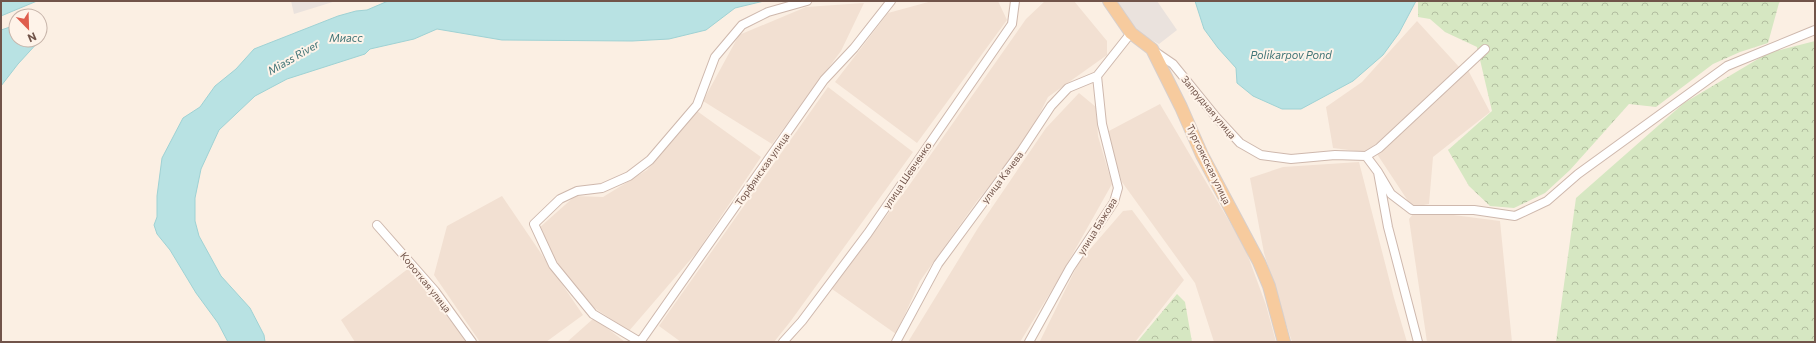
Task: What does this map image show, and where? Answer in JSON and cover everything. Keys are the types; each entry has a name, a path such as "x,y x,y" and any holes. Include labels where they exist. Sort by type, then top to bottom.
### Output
{"main road":[{"name":"Тургоякская улица","path":"1109,1 1131,33 1152,49 1182,107 1202,155 1259,262 1269,286 1284,342"}],"street":[{"path":"640,342 593,314 553,265 534,224 560,199 578,191 602,188 616,182 629,176 650,160 697,105 715,56 742,25 768,12 807,1"},
{"name":"Торфянская улица","path":"640,342 824,80 854,48 891,1"},
{"name":"улица Шевченко","path":"783,342 802,321 868,233 1012,24 1015,1"},
{"path":"1485,49 1379,148 1366,156 1378,172 1391,194 1412,210 1474,210 1515,216 1547,201 1578,174 1727,66 1815,30"},
{"name":"улица Качева","path":"896,342 938,264 1022,150 1051,106 1068,88 1097,76 1131,33"},
{"name":"Запрудная улица","path":"1152,49 1173,64 1240,144 1261,156 1291,160 1335,155 1366,156"},
{"name":"улица Бажова","path":"1029,342 1070,268 1114,202 1118,188 1102,124 1097,76"},
{"path":"1378,172 1388,226 1418,342"},
{"name":"Короткая улица","path":"377,225 435,291 472,342"}],"shaded area":[{"path":"291,1 336,1 294,14"},
{"path":"932,1 998,1 1007,20 917,143 835,82 888,13"},
{"path":"1045,1 1074,1 1107,41 1107,55 1048,97 1026,141 977,201 920,281 896,334 832,289 908,187 1026,19"},
{"path":"1116,1 1157,1 1177,30 1159,44 1135,31"},
{"path":"864,3 841,51 772,144 703,101 739,35 806,7"},
{"path":"1417,21 1461,69 1383,139 1364,152 1333,148 1326,107 1362,82"},
{"path":"1468,70 1490,112 1433,157 1429,204 1412,207 1375,151"},
{"path":"828,87 913,152 774,342 681,342 659,326"},
{"path":"1079,93 1096,107 1098,136 1112,184 1058,280 1020,342 908,342 978,228 1046,128"},
{"path":"1160,104 1245,248 1266,305 1276,342 1214,342 1195,283 1122,182 1107,132"},
{"path":"697,111 761,157 697,252 629,331 593,307 556,263 539,228 575,196 603,197 647,170"},
{"path":"1359,162 1394,298 1407,342 1292,342 1264,253 1250,178 1283,167"},
{"path":"502,196 583,315 546,342 480,342 434,275 447,226"},
{"path":"1132,210 1184,280 1135,342 1040,341 1079,262 1123,211"},
{"path":"1414,213 1438,213 1500,221 1512,342 1427,342 1409,219"},
{"path":"409,268 467,342 355,342 341,320"},
{"path":"594,318 625,342 567,342"}],"green space":[{"path":"1418,1 1781,1 1779,3 1768,43 1740,52 1713,64 1656,107 1629,104 1570,170 1545,193 1514,208 1490,206 1469,186 1448,150 1492,111 1477,47 1445,32 1430,19 1418,17"},
{"path":"1815,41 1815,342 1556,342 1576,198 1684,103 1768,53"},
{"path":"1177,294 1185,302 1192,342 1137,342"}],"water":[{"path":"1,1 37,1 20,8 8,8 8,13 1,16"},
{"name":"Миасс","path":"388,1 764,1 735,8 706,30 669,39 632,41 502,40 437,29 414,39 370,49 365,54 287,79 255,96 219,130 201,169 195,198 195,221 199,236 221,276 250,308 264,335 265,342 228,342 218,323 196,293 170,250 157,234 154,225 157,217 157,196 162,158 183,118 200,107 215,86 236,69 254,49 338,16 356,11 367,10"},
{"name":"Polikarpov Pond","path":"1195,1 1416,1 1399,33 1383,55 1353,81 1301,109 1282,109 1253,96 1237,83 1236,68 1218,48 1204,29"},
{"path":"8,28 8,48 33,48 1,86 1,30"}],"water label":[{"name":"Miass River","path":"293,57"}]}
